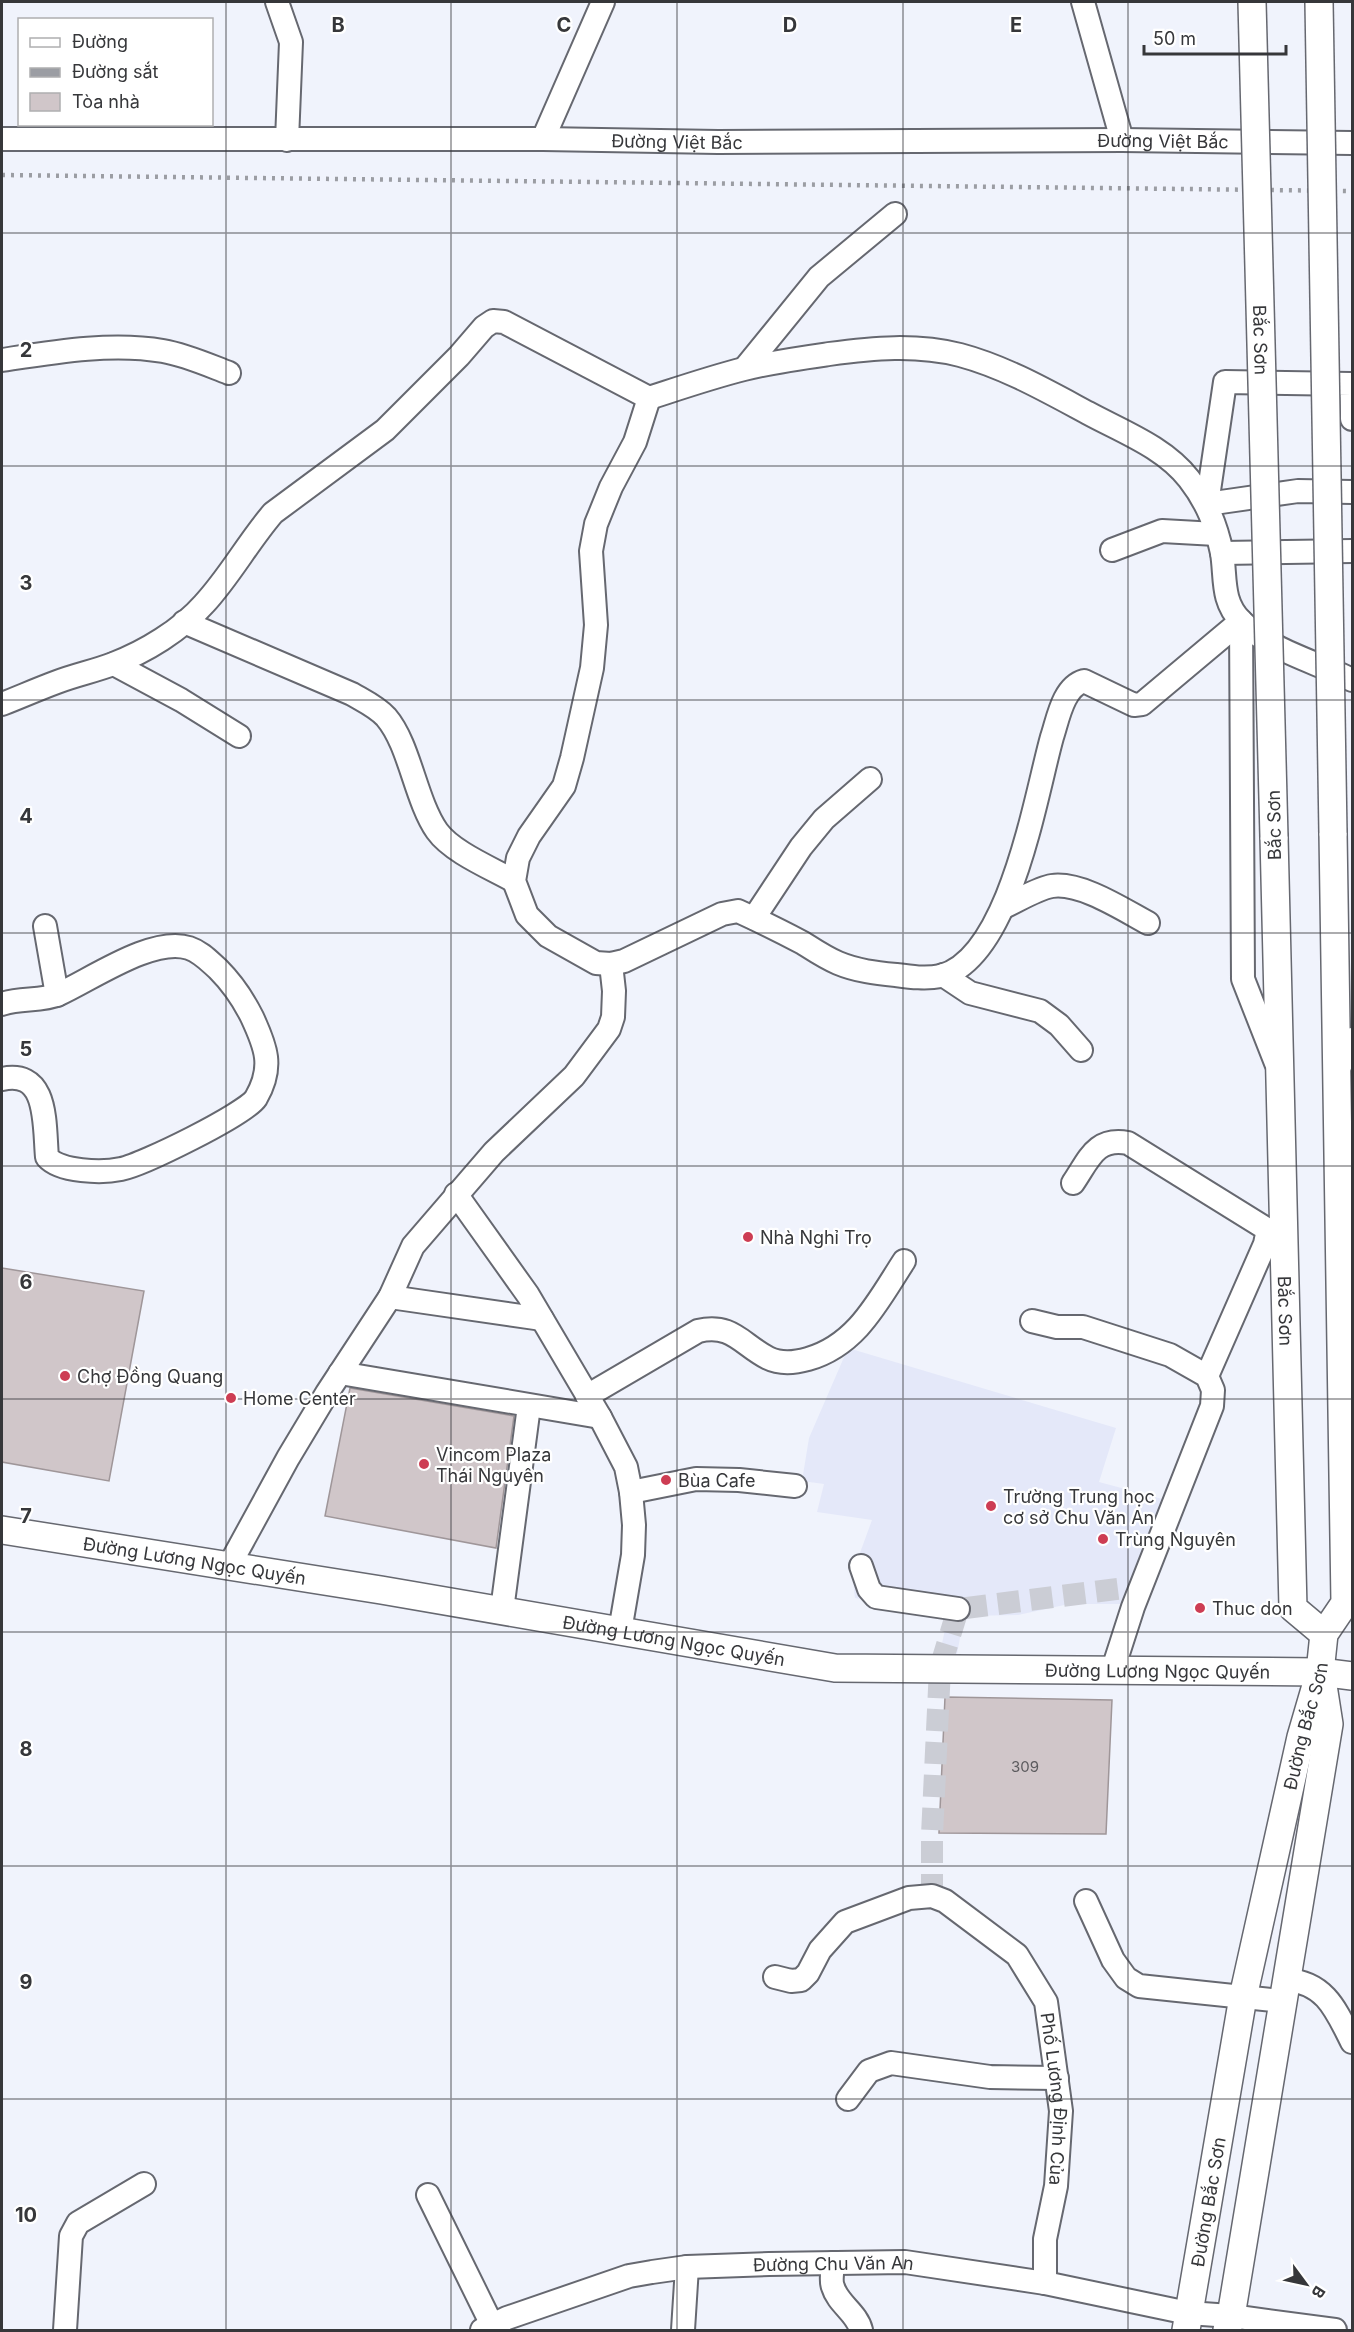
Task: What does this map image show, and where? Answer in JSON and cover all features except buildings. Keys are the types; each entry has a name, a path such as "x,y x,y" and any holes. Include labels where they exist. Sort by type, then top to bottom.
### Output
{"main road":[{"name":"Bắc Sơn","path":"1252,2 1293,1608 1324,1634"},
{"path":"1319,2 1337,1075 1349,1578 1345,1603 1324,1634 1320,1672"},
{"name":"Đường Lương Ngọc Quyến","path":"2,1530 502,1610 835,1668 1320,1672 1353,1676"},
{"name":"Đường Bắc Sơn","path":"1229,2324 1329,1724 1320,1672"},
{"name":"Đường Bắc Sơn","path":"1187,2322 1243,1997 1301,1737 1320,1672"}],"street":[{"path":"277,2 291,42 287,140"},
{"path":"543,139 603,2"},
{"path":"1083,2 1122,140"},
{"name":"Đường Việt Bắc","path":"2,139 543,139 718,142 1122,140 1353,143"},
{"path":"745,368 819,277 895,214"},
{"path":"2,704 58,681 114,664 156,642 184,622 211,597 273,513 385,430 459,356 484,327 493,321 504,322 649,398 745,368 875,348 919,348 959,355 1040,387 1151,445 1172,460 1188,477 1207,504 1219,543 1226,596 1231,609 1241,621 1259,635 1294,656 1353,680"},
{"path":"2,360 136,347 166,351 229,374"},
{"path":"1207,504 1225,382 1351,384 1353,419"},
{"path":"649,398 635,442 611,487 596,524 591,551 596,625 592,668 572,758 564,786 529,836 518,858 514,881 527,915 549,936 596,963 610,964 624,961 645,953 722,914 738,910 838,963 864,972 924,978 943,975 962,964 982,944 1004,907 1019,862 1059,712 1071,688 1084,681 1134,705 1142,704 1241,621"},
{"path":"1207,504 1298,491 1353,492"},
{"path":"1112,550 1162,531 1219,543 1353,551"},
{"path":"1241,621 1243,978 1280,1072"},
{"path":"184,622 352,694 371,705 386,717 396,732 418,790 437,831 458,849 514,881"},
{"path":"114,664 181,700 238,736"},
{"path":"754,918 773,886 824,819 870,779"},
{"path":"1004,907 1050,886 1064,886 1091,893 1148,923"},
{"path":"45,926 57,995"},
{"path":"2,1004 57,995 141,953 172,946 187,947 199,952 227,979 245,1003 264,1043 267,1064 263,1084 254,1101 232,1118 122,1169 91,1171 52,1163 47,1157 42,1104 38,1093 33,1085 22,1077 13,1076 2,1079"},
{"path":"229,1566 288,1458 390,1297 413,1246 494,1152 574,1077 609,1029 613,1017 614,991 610,964"},
{"path":"943,975 970,993 1040,1011 1059,1025 1081,1050"},
{"path":"1337,1075 1353,1039"},
{"path":"1073,1184 1098,1147 1115,1141 1128,1143 1265,1228 1267,1234 1264,1244 1208,1376"},
{"path":"456,1194 528,1294 600,1417 626,1467 634,1525 633,1555 620,1631"},
{"path":"587,1396 698,1331 712,1328 726,1330 768,1358 784,1363 824,1355 846,1340 863,1324 904,1261"},
{"path":"390,1297 542,1319"},
{"path":"1032,1321 1057,1327 1083,1327 1170,1354 1208,1376 1213,1390 1212,1406 1133,1607 1113,1669"},
{"path":"340,1373 600,1417"},
{"path":"502,1610 529,1406"},
{"path":"631,1492 696,1479 739,1480 795,1486"},
{"path":"861,1566 869,1589 876,1597 958,1609"},
{"name":"Phố Lương Định Của","path":"775,1977 791,1981 801,1980 808,1973 820,1950 844,1922 909,1898 932,1896 945,1901 1017,1955 1046,2002 1061,2111 1056,2186 1045,2239 1045,2283"},
{"path":"1086,1901 1113,1960 1126,1978 1139,1986 1243,1997 1284,1990 1302,1981 1315,1987 1334,2006 1353,2042"},
{"path":"848,2099 869,2071 891,2062 990,2077 1056,2078"},
{"path":"65,2331 71,2236 78,2223 144,2184"},
{"path":"428,2195 487,2328"},
{"name":"Đường Chu Văn An","path":"487,2328 507,2318 629,2276 687,2267 905,2262 1045,2283 1187,2322 1335,2331"},
{"path":"833,2263 832,2285 837,2296 852,2313 861,2331"},
{"path":"683,2331 687,2267"}],"shaded area":[{"name":"Trường Trung học cơ sở Chu Văn An","path":"848,1348 1116,1428 1099,1482 1166,1500 1125,1604 1069,1604 1018,1615 964,1616 957,1654 940,1653 948,1615 855,1598 853,1581 857,1561 872,1520 817,1512 824,1484 802,1481 809,1438"}],"tunnel":[{"path":"932,1896 932,1835 940,1668 958,1609 1125,1588"}],"railway":[{"path":"2,175 1352,191"}],"place":[{"name":"Nhà Nghỉ Trọ","path":"748,1237"},
{"name":"Chợ Đồng Quang","path":"65,1376"},
{"name":"Home Center","path":"231,1398"},
{"name":"Vincom Plaza Thái Nguyên","path":"424,1464"},
{"name":"Bùa Cafe","path":"666,1480"},
{"name":"Trường Trung học cơ sở Chu Văn An","path":"991,1506"},
{"name":"Trùng Nguyên","path":"1103,1539"},
{"name":"Thuc don","path":"1200,1608"}]}
